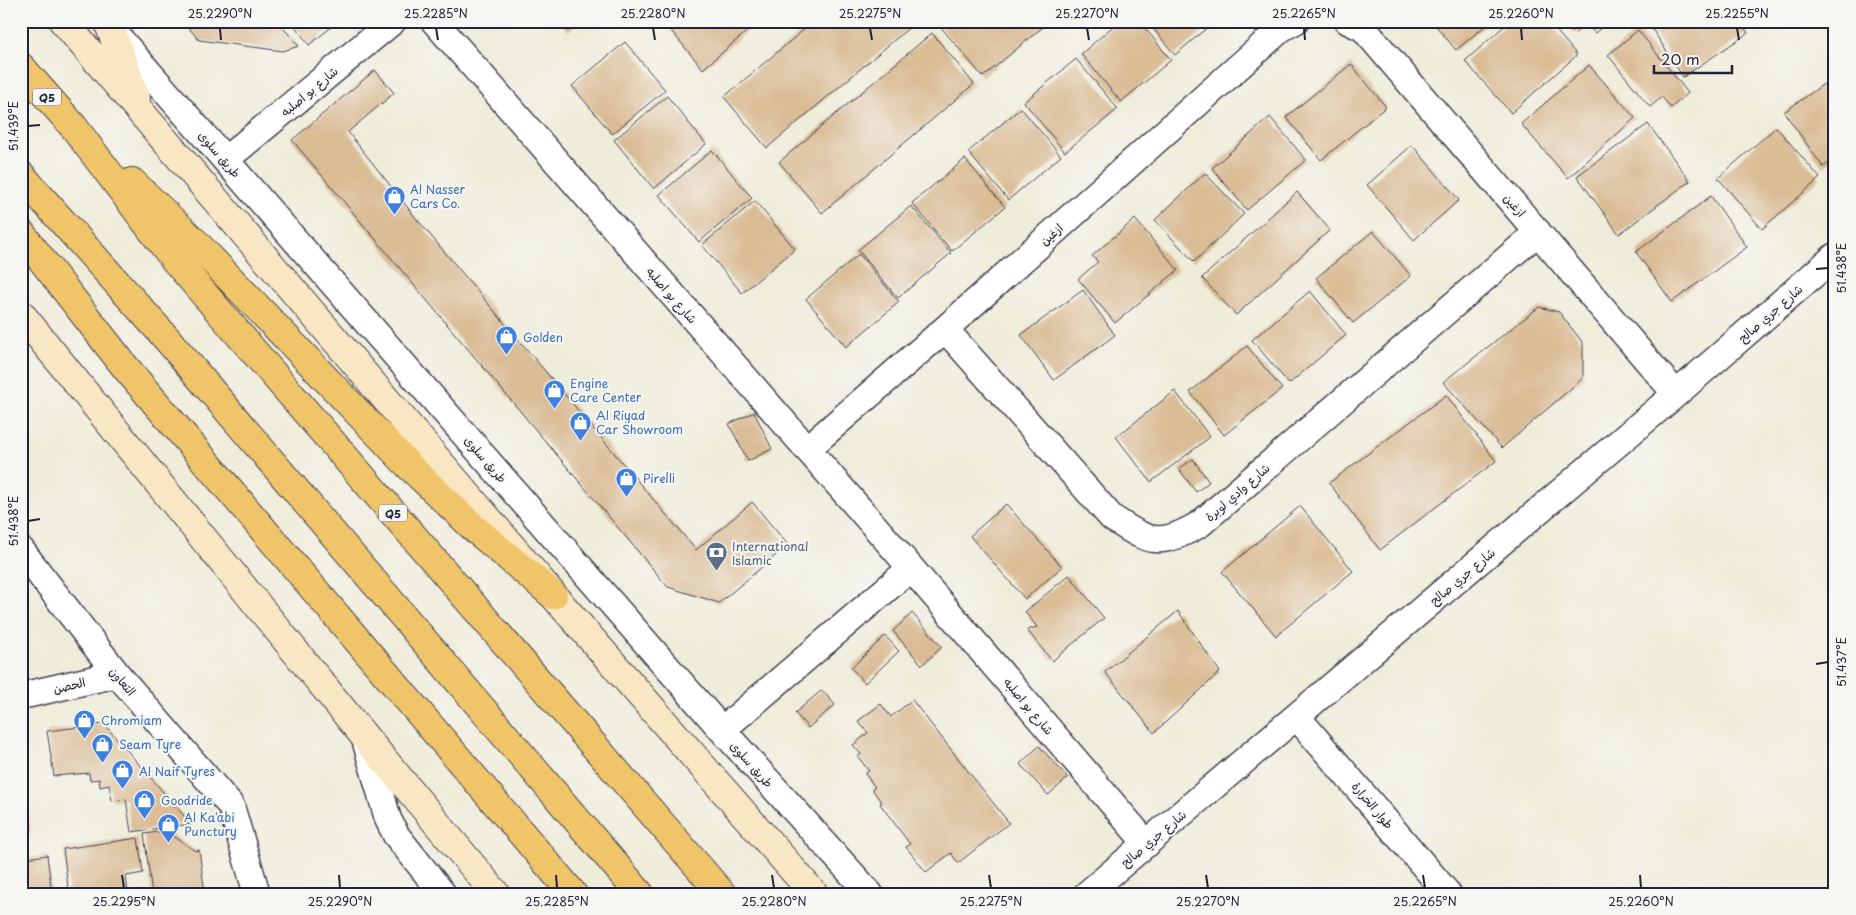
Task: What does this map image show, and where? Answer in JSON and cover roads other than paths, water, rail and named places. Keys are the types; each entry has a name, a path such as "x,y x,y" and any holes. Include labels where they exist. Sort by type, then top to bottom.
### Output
{"highway":[{"name":"Q5","path":"21,67 73,126 174,259 722,894"},
{"path":"73,126 195,242 408,464 475,529 553,595"},
{"path":"21,175 167,339 640,894"},
{"path":"21,233 126,368 573,894"}],"main road":[{"path":"63,21 553,595 814,894"},
{"path":"108,24 142,113"},
{"path":"21,314 364,736 496,894"}],"street":[{"name":"شارع بو اصلبه","path":"225,160 393,21"},
{"name":"شارع بو اصلبه","path":"434,21 911,568 1147,844"},
{"name":"ازغين","path":"807,449 945,329 1282,28 1295,21"},
{"name":"ازغين","path":"1348,21 1363,28 1676,394"},
{"name":"طريق سلوى","path":"108,24 722,730 870,894"},
{"name":"شارع وادي لوبرة","path":"945,329 1112,518 1135,532 1155,539 1179,535 1200,524 1538,232"},
{"name":"شارع جري صالح","path":"1087,894 1676,394 1835,256"},
{"name":"التعاون","path":"21,550 117,674 231,806 257,894"},
{"path":"722,730 911,568"},
{"name":"الحصن","path":"21,696 117,674"},
{"name":"طوار الخرارة","path":"1297,717 1448,894"},
{"path":"364,736 388,819 396,835 443,894"},
{"path":"420,866 420,894"}],"place":[{"name":"Al Nasser Cars Co.","path":"394,215"},
{"name":"Golden","path":"507,356"},
{"name":"Engine Care Center","path":"554,409"},
{"name":"Al Riyad Car Showroom","path":"580,441"},
{"name":"Pirelli","path":"627,497"},
{"name":"International Islamic","path":"716,572"},
{"name":"Chromiam","path":"85,739"},
{"name":"Seam Tyre","path":"103,763"},
{"name":"Al Naif Tyres","path":"123,790"},
{"name":"Goodride","path":"145,819"},
{"name":"Al Ka'abi Punctury","path":"168,843"}]}
